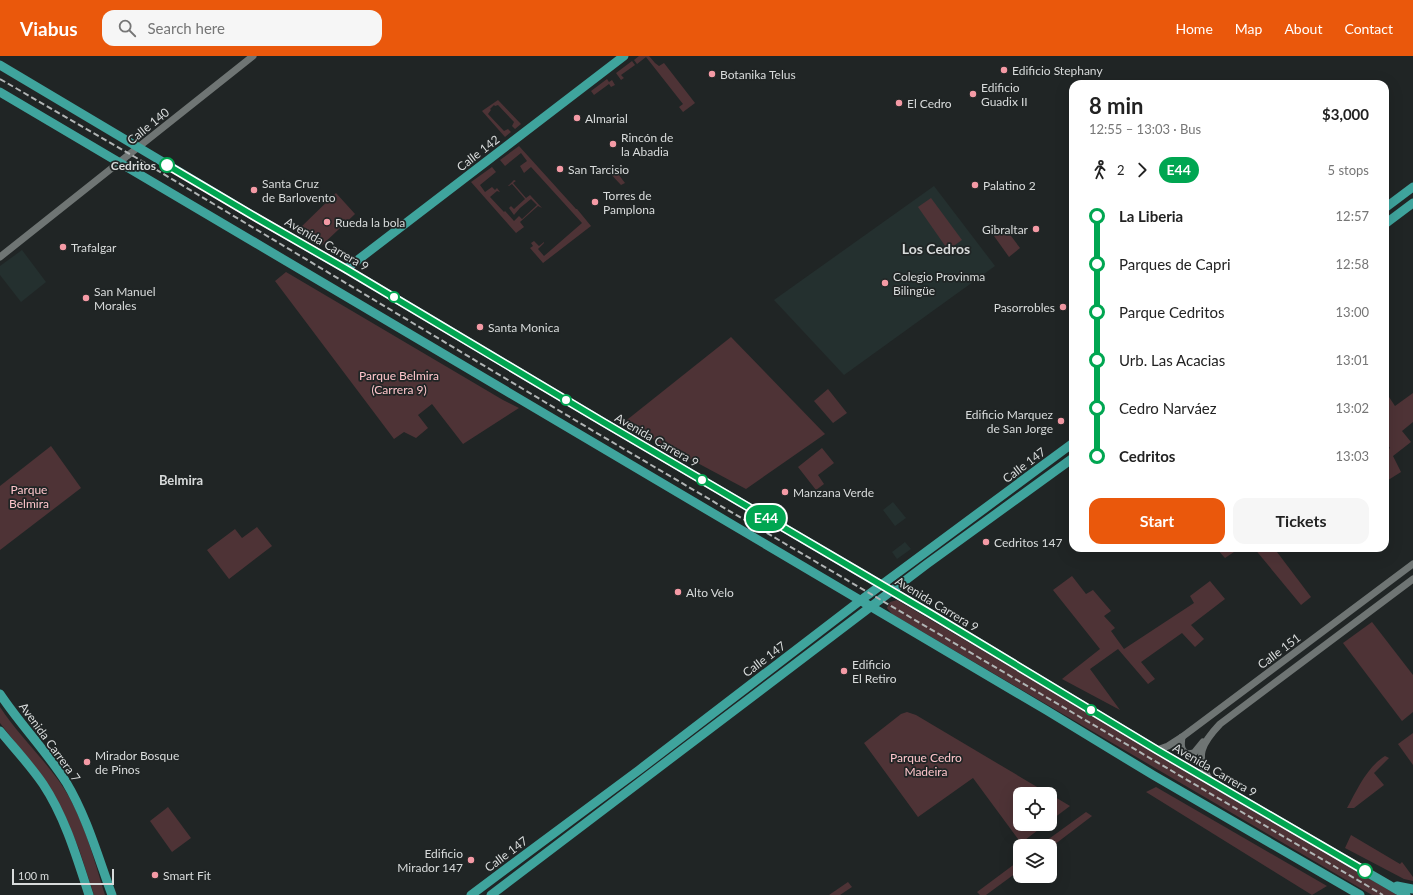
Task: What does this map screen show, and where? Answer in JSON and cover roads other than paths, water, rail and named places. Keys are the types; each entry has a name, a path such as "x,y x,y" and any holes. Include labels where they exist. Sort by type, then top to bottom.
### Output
{"main road":[{"name":"Calle 142","path":"346,269 624,56"},
{"name":"Avenida Carrera 9","path":"0,65 138,148 882,585 1211,782 1406,895"},
{"path":"0,92 872,606 1153,775 1360,895"},
{"path":"1389,205 1413,187"},
{"path":"1389,221 1413,203"},
{"name":"Calle 147","path":"470,895 643,766 861,600 1069,446"},
{"name":"Calle 147","path":"491,895 908,578 1069,461"},
{"path":"908,578 905,587 908,601"},
{"name":"Avenida Carrera 7","path":"0,694 66,783 83,816 112,895"},
{"path":"0,731 43,784 54,804 77,859 89,895"},
{"path":"1388,884 1413,889"}],"street":[{"name":"Calle 140","path":"0,257 253,56"},
{"name":"Calle 151","path":"1157,750 1168,746 1182,737 1413,564"},
{"name":"Calle 151","path":"1211,782 1205,773 1201,758 1203,746 1208,736 1230,716 1413,579"},
{"path":"1182,737 1183,751 1191,754 1208,736"}],"railway":[{"path":"0,79 135,157 595,432 1383,895"}],"place":[{"name":"Edificio Stephany","path":"1004,70"},
{"name":"Botanika Telus","path":"712,74"},
{"name":"Edificio Guadix II","path":"973,94"},
{"name":"El Cedro","path":"899,103"},
{"name":"Almarial","path":"577,118"},
{"name":"Rincón de la Abadia","path":"613,144"},
{"name":"Cedritos","path":"167,165"},
{"name":"San Tarcisio","path":"560,169"},
{"name":"Palatino 2","path":"975,185"},
{"name":"Santa Cruz de Barlovento","path":"254,190"},
{"name":"Torres de Pamplona","path":"595,202"},
{"name":"Rueda la bola","path":"327,222"},
{"name":"Gibraltar","path":"1036,229"},
{"name":"Trafalgar","path":"63,247"},
{"name":"Colegio Provinma Bilingüe","path":"885,283"},
{"name":"San Manuel Morales","path":"86,298"},
{"name":"Pasorrobles","path":"1063,307"},
{"name":"Santa Monica","path":"480,327"},
{"name":"Edificio Marquez de San Jorge","path":"1061,421"},
{"name":"Manzana Verde","path":"785,492"},
{"name":"Cedritos 147","path":"986,542"},
{"name":"Alto Velo","path":"678,592"},
{"name":"Edificio El Retiro","path":"844,671"},
{"name":"Mirador Bosque de Pinos","path":"87,762"},
{"name":"Edificio Mirador 147","path":"471,860"},
{"name":"Smart Fit","path":"155,875"}],"district":[{"name":"Los Cedros","path":"936,248"},
{"name":"Belmira","path":"181,480"}],"park label":[{"name":"Parque Belmira (Carrera 9)","path":"399,382"},
{"name":"Parque Belmira","path":"29,496"},
{"name":"Parque Cedro Madeira","path":"926,764"}]}
